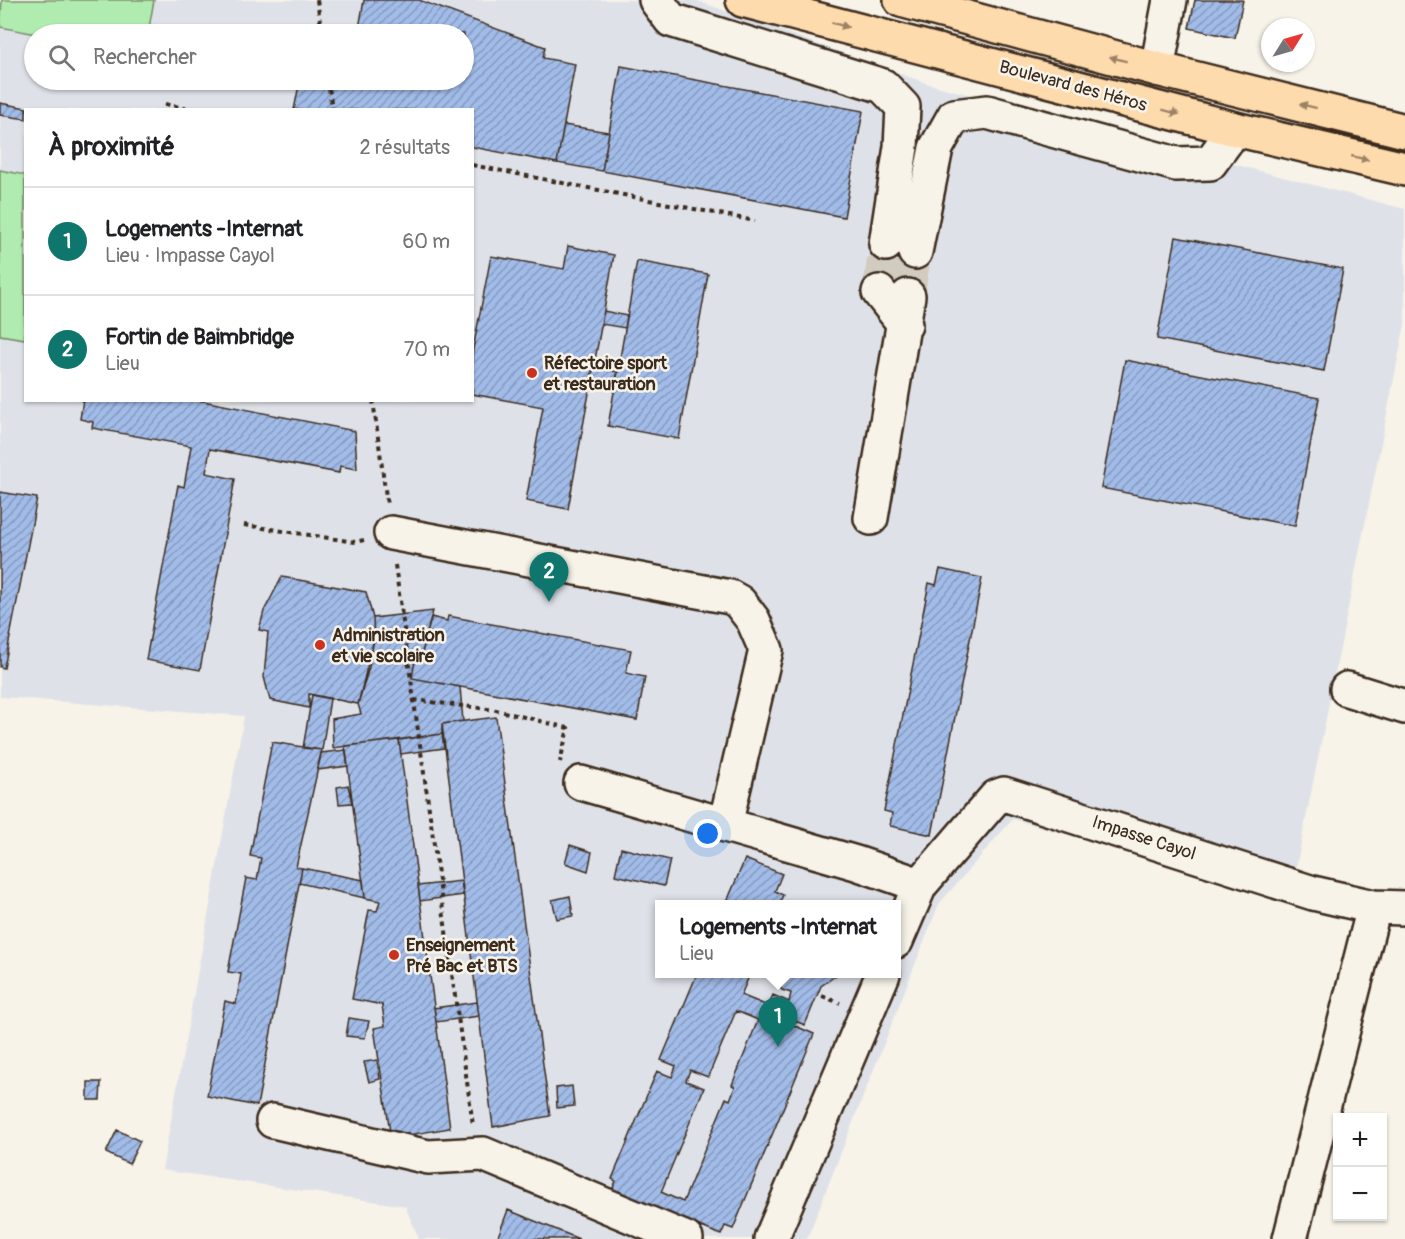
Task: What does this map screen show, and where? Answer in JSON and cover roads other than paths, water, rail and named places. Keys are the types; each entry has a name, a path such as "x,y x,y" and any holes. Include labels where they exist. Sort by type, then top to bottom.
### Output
{"highway":[{"name":"Boulevard des Héros","path":"742,0 1235,129 1405,169"},
{"path":"901,0 1157,69 1405,131"}],"street":[{"path":"656,0 671,20 883,86 903,107 901,248 936,148 954,116 987,112 1176,165 1210,163 1235,129"},
{"path":"1157,69 1170,0"},
{"path":"871,518 897,304"},
{"path":"391,533 730,597 739,602 753,620 766,650 725,825"},
{"path":"1347,689 1405,707"},
{"path":"581,783 856,863 920,885 901,931"},
{"name":"Impasse Cayol","path":"920,885 996,797 1004,794 1313,893 1389,908"},
{"path":"1290,1239 1389,908"},
{"path":"771,1239 881,978"},
{"path":"273,1121 428,1157 477,1154 686,1239"}],"tunnel":[{"path":"879,292 886,244"},
{"path":"908,296 915,252"}],"place":[{"name":"Réfectoire sport et restauration","path":"532,373"},
{"name":"Fortin de Baimbridge","path":"549,602"},
{"name":"Administration et vie scolaire","path":"320,645"},
{"name":"Enseignement Pré Bac et BTS","path":"394,955"},
{"name":"Logements -Internat","path":"778,1047"}]}
